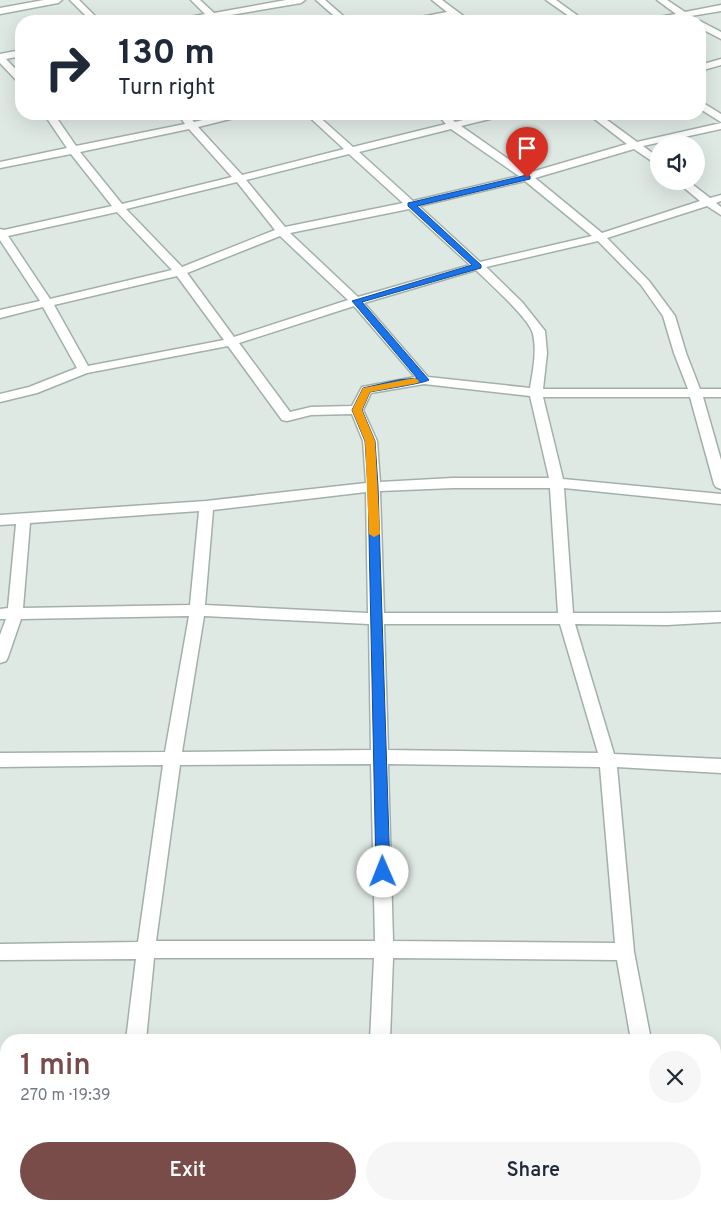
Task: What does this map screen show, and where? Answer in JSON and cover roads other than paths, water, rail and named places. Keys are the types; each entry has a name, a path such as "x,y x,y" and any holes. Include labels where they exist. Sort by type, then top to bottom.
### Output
{"street":[{"path":"0,11 58,0"},
{"path":"74,0 90,15"},
{"path":"195,0 212,15"},
{"path":"230,15 301,0"},
{"path":"320,0 337,15"},
{"path":"436,0 457,15"},
{"path":"550,0 573,15"},
{"path":"661,0 682,15 721,8"},
{"path":"444,15 454,13"},
{"path":"706,27 721,36"},
{"path":"0,57 15,54"},
{"path":"0,57 15,73"},
{"path":"706,66 721,62"},
{"path":"706,108 721,119"},
{"path":"53,120 119,208 180,272 287,417 311,411 357,410"},
{"path":"188,120 191,126 240,179 282,231 356,301 424,380"},
{"path":"0,165 215,120"},
{"path":"316,120 478,266 518,305 539,331 541,353 536,392 557,483 566,618 608,760 625,952 640,1034"},
{"path":"447,120 527,178 600,236 646,283 669,316 680,353 695,392 721,484"},
{"path":"84,370 48,304 0,233 119,208 473,120"},
{"path":"601,120 650,156"},
{"path":"0,314 180,272 282,231 411,205 527,178 636,145 721,126"},
{"path":"693,190 721,212"},
{"path":"0,398 33,390 84,370 232,342 356,301 478,266 600,236 721,198"},
{"path":"380,1034 384,949 381,757 373,487 370,441 357,410 366,390 424,380 536,392 721,393"},
{"path":"0,520 206,506 373,487 453,483 557,483 721,499"},
{"path":"137,1034 172,760 197,610 206,506"},
{"path":"0,657 23,518"},
{"path":"7,614 197,610 377,619 667,619 721,617"},
{"path":"0,760 381,757 608,760 721,766"},
{"path":"0,952 43,954 146,950 384,949 625,952"}]}
